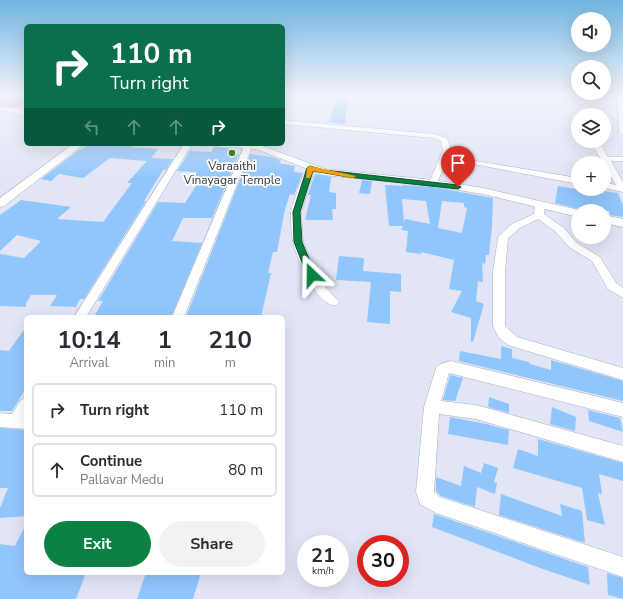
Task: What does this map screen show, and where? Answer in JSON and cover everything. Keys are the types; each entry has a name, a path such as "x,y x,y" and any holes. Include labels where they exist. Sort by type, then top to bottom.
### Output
{"street":[{"path":"293,123 434,136 444,140 446,150 433,183"},
{"path":"0,204 76,146"},
{"path":"81,315 187,146"},
{"path":"179,315 248,146"},
{"path":"253,146 262,148 323,172 433,183 483,191 540,210 571,212"},
{"path":"611,159 623,159"},
{"path":"473,162 571,179"},
{"path":"310,168 296,212 298,242 315,282 333,302"},
{"path":"611,169 623,189"},
{"path":"611,186 623,189"},
{"path":"540,210 573,245 596,259 612,286 623,294"},
{"path":"540,210 516,226 503,237 499,272 499,326 504,334 513,341 623,374"},
{"path":"611,220 623,223"},
{"path":"623,410 451,368 445,368 441,372 432,407 425,492 426,498 429,501 623,567"},
{"path":"432,407 476,412 623,454"},
{"path":"0,420 21,421 24,411"}],"building":[{"path":"86,146 133,146 131,147 158,149 151,158 173,159 166,170 163,170 144,201 146,201 84,299 80,299 76,307 50,306 57,295 31,295 26,303 26,307 0,306 0,254 24,258 41,241 17,235 0,251 0,215 21,200 71,207 57,219 103,222 132,183 127,183 147,161 110,158 83,178 59,174 51,181 41,179 76,152"},
{"path":"214,147 233,149 232,150 235,151 233,154 239,154 212,218 183,218 172,241 202,243 172,315 95,315 103,301 98,301 158,202 185,203 199,181 192,181 197,172 177,171 190,151 211,152"},
{"path":"250,154 272,157 281,160 279,163 295,166 294,172 303,173 294,195 290,194 285,209 277,252 273,252 268,273 271,273 261,315 187,315"},
{"path":"315,174 331,177 329,192 336,193 336,209 332,209 333,220 305,220 311,195 308,195"},
{"path":"362,180 372,181 370,194 359,193"},
{"path":"385,185 433,187 493,198 489,255 486,255 485,264 482,263 483,282 478,281 476,301 484,304 473,342 471,342 471,318 451,312 462,291 449,289 454,260 421,252 421,254 406,252 408,231 401,230 403,226 389,226","holes":["402,199 426,201 430,224 405,219 404,223","442,201 464,203 464,207 467,208 462,233 438,228"]},
{"path":"558,186 571,188 571,196 611,196 611,192 618,193 623,206 623,217 611,215 611,204 571,204 571,207 555,203"},
{"path":"339,256 364,258 363,271 401,274 401,292 390,291 390,324 367,322 371,282 336,280"},
{"path":"24,330 24,391 12,411 0,411 0,350 9,351"},
{"path":"501,346 512,349 512,358 529,362 530,364 551,370 551,360 623,381 623,401 459,361 460,351 501,359"},
{"path":"450,375 463,378 455,401 443,400"},
{"path":"489,397 509,404 509,413 488,407"},
{"path":"552,407 576,417 575,431 550,424"},
{"path":"588,410 620,418 623,432 589,421"},
{"path":"450,417 509,430 508,445 448,434"},
{"path":"0,428 24,430 24,516 0,518 0,508 8,488 0,488"},
{"path":"538,439 623,463 623,481 599,474 602,494 598,493 605,525 587,520 582,488 513,468 518,449 538,456"},
{"path":"484,463 498,468 494,482 497,483 495,494 477,487 475,507 441,496 436,491 436,477 461,486 464,466 481,473"},
{"path":"501,494 562,516 560,504 582,511 585,543 499,515"},
{"path":"434,514 588,567 590,585 540,568 432,527"},
{"path":"24,528 24,575 85,575 76,599 0,599 0,544 15,546"},
{"path":"607,573 623,578 623,599 608,595"},
{"path":"145,575 200,575 193,599 137,599"}],"slow traffic":[{"path":"308,176 310,168 323,172 353,176"}],"place":[{"name":"Varaaithi Vinayagar Temple","path":"232,153"}],"route":[{"path":"312,275 298,242 296,212 310,168 323,172 433,183 458,187"}]}
